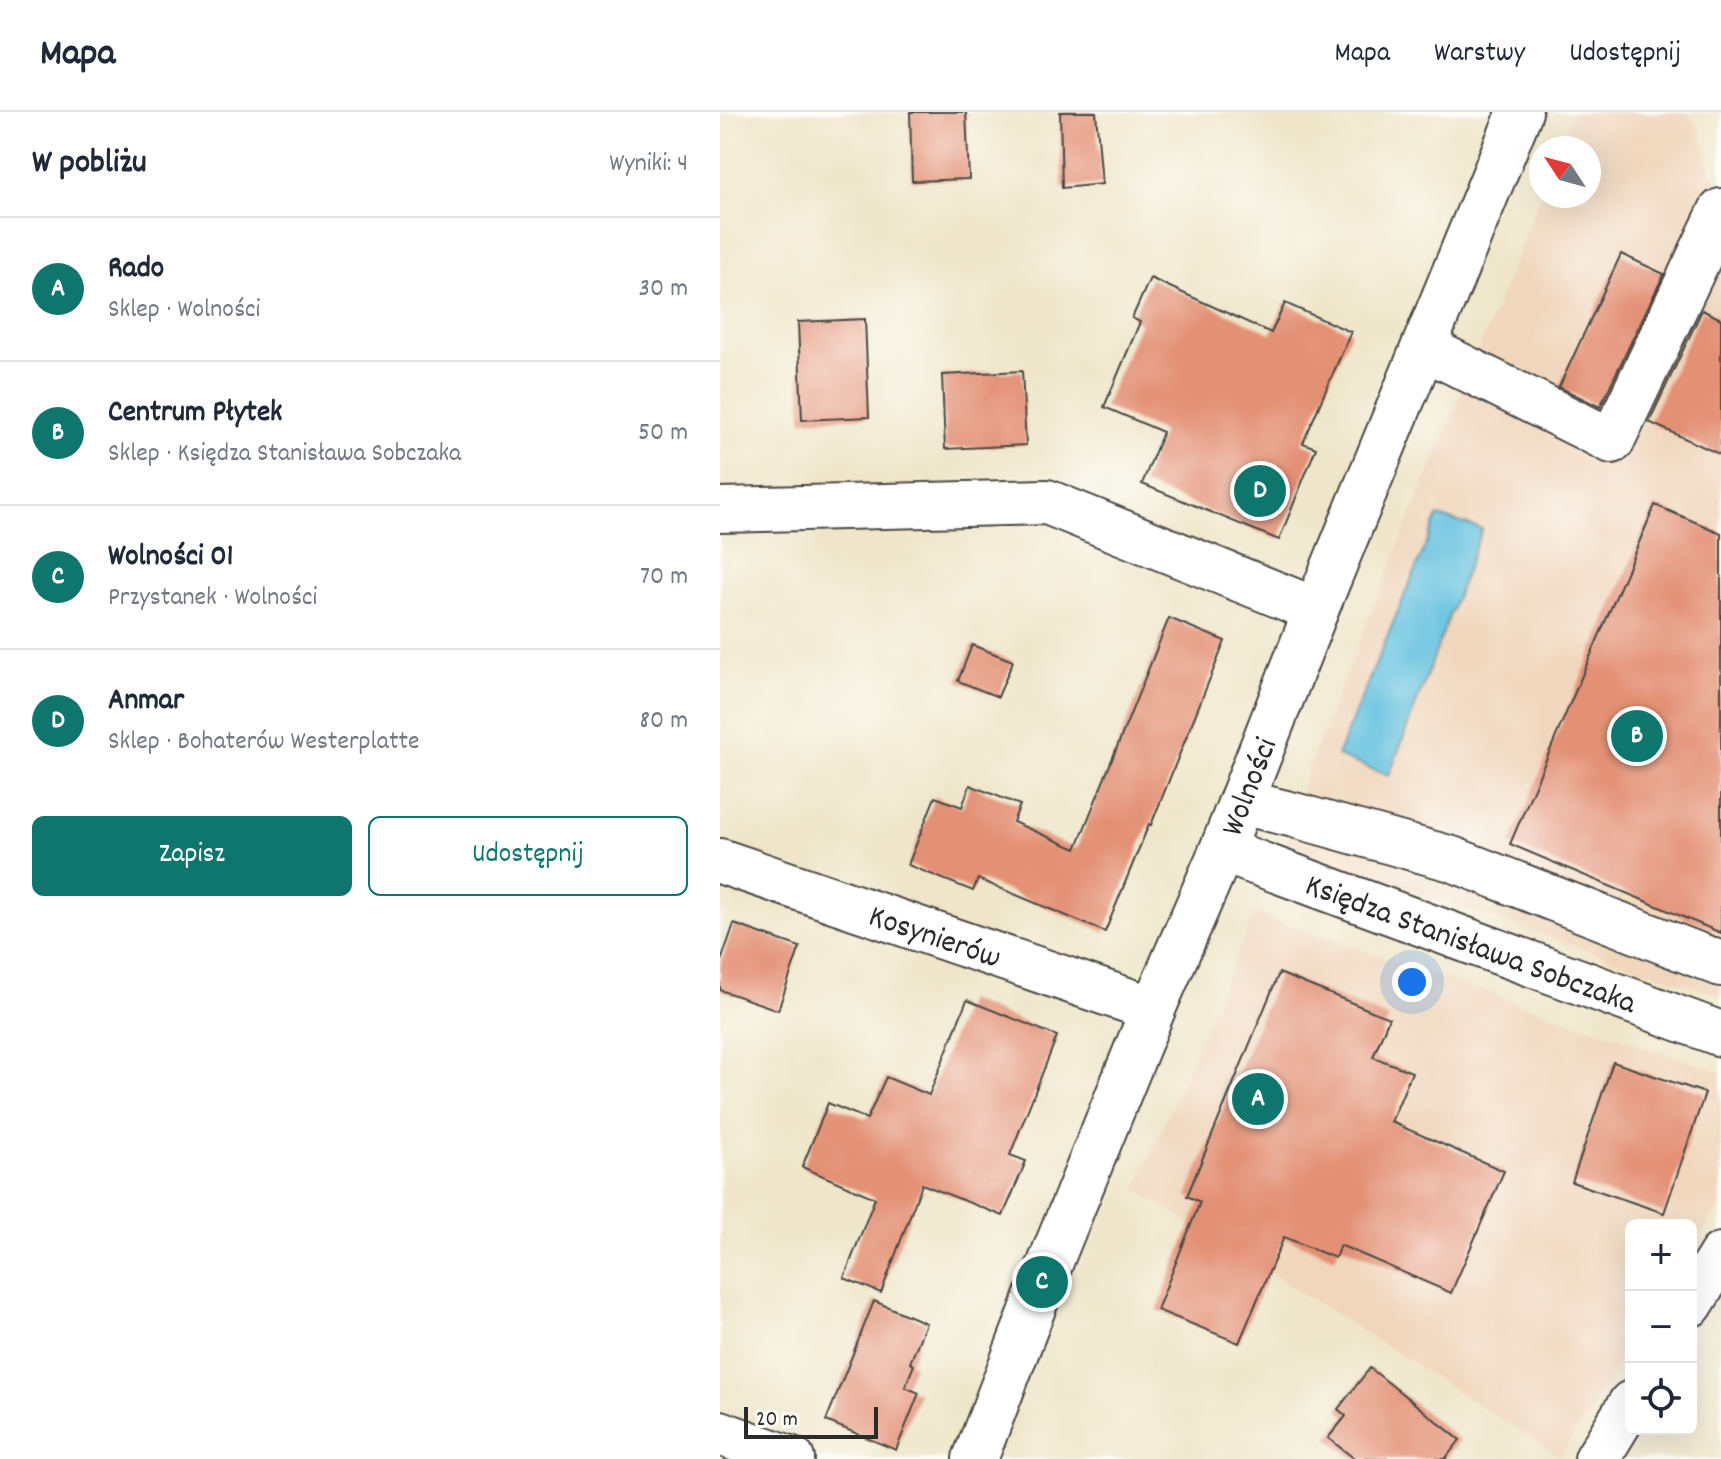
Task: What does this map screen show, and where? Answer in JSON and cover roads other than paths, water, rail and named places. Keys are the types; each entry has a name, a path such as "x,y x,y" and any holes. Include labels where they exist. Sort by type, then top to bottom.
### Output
{"street":[{"name":"Wolności","path":"975,1459 1042,1282 1153,1009 1222,850 1316,610 1520,112"},
{"path":"1425,348 1612,441 1721,211"},
{"path":"720,510 1047,502 1316,610"},
{"path":"1241,802 1452,859 1721,964"},
{"name":"Księdza Stanisława Sobczaka","path":"1222,850 1721,1034"},
{"name":"Kosynierów","path":"720,861 1153,1009"},
{"path":"1697,1294 1721,1255"},
{"path":"1597,1459 1625,1413"},
{"path":"720,1433 792,1459"}],"water":[{"path":"1438,516 1482,529 1389,776 1337,756"}],"place":[{"name":"Anmar","path":"1260,491"},
{"name":"Centrum Płytek","path":"1637,736"},
{"name":"Rado","path":"1258,1099"},
{"name":"Wolności 01","path":"1042,1282"}]}
